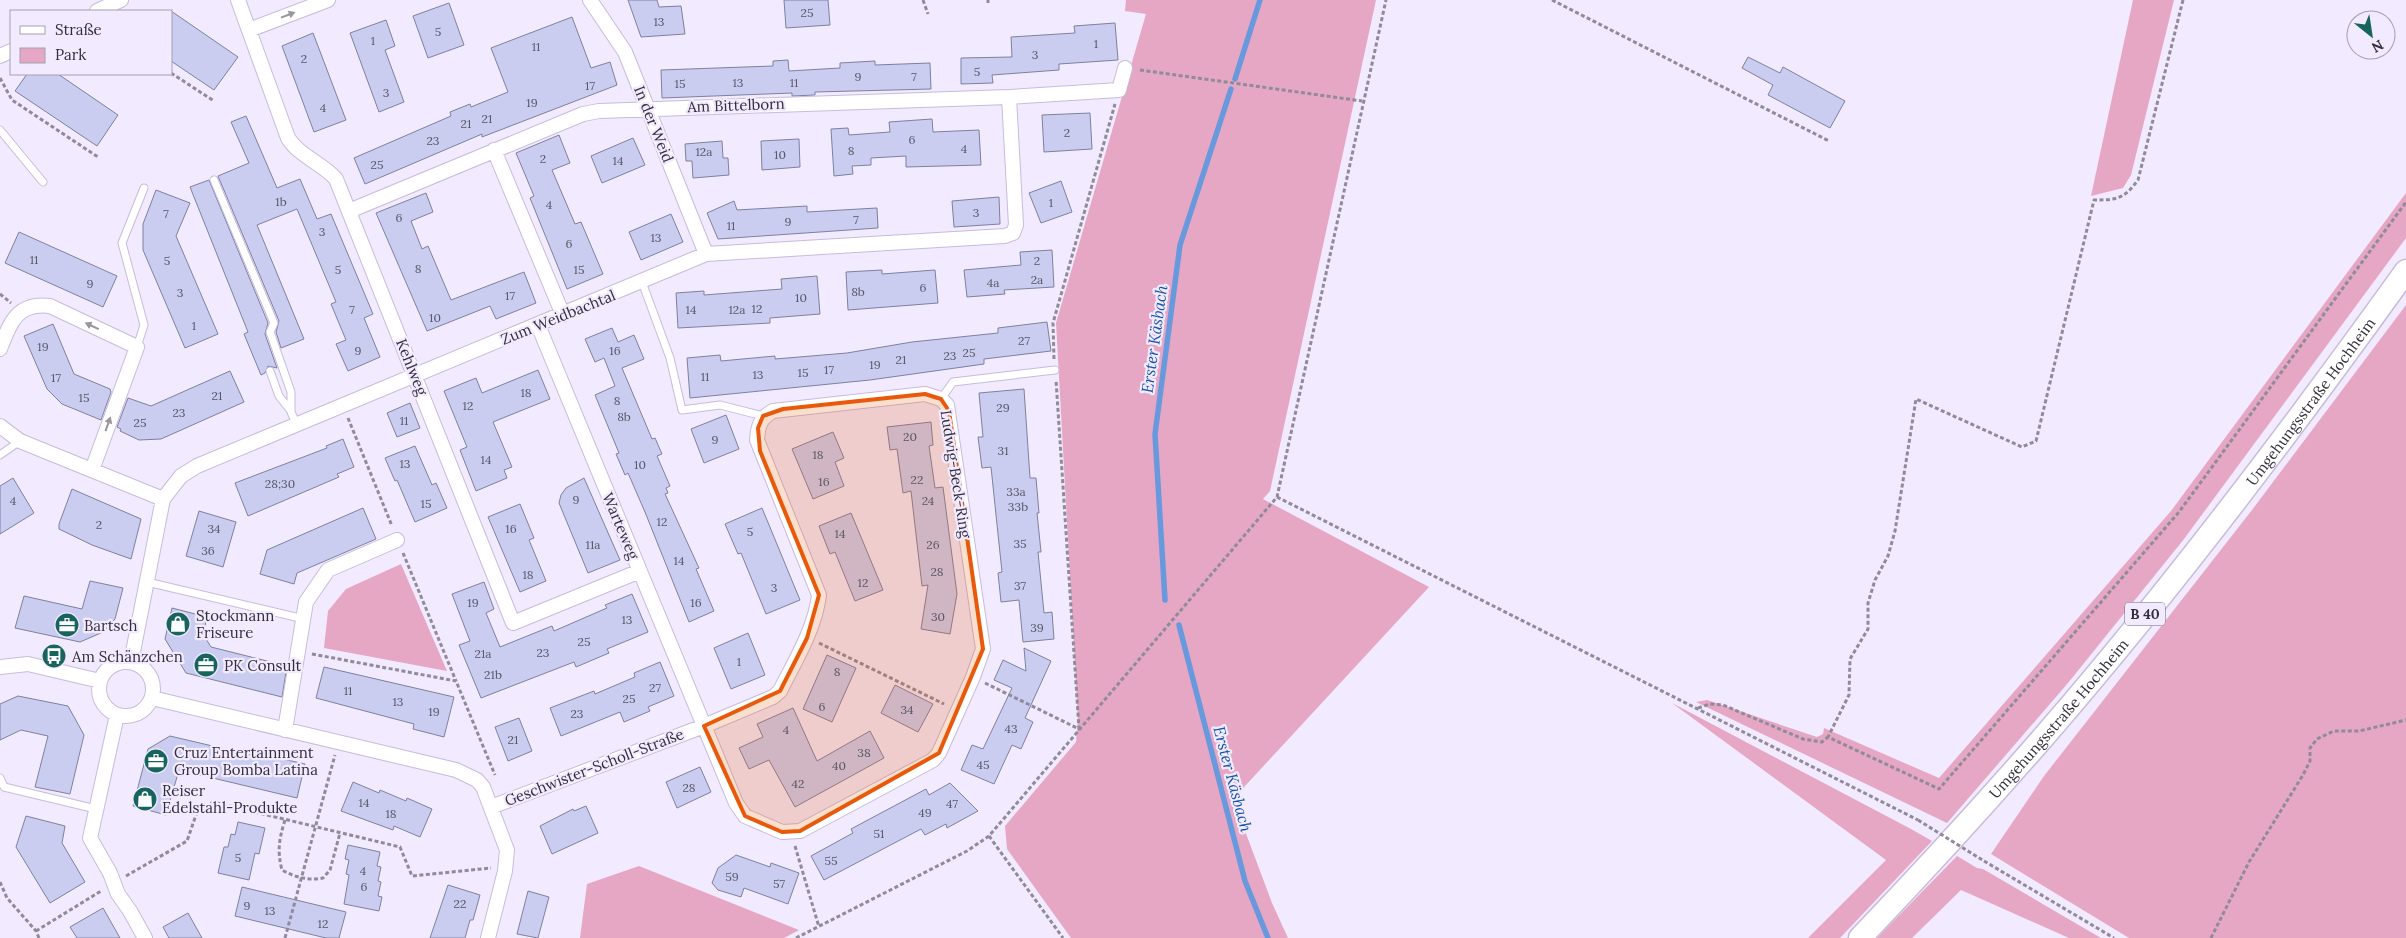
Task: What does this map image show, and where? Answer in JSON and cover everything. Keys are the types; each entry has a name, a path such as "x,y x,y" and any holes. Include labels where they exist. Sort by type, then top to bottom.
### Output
{"main road":[{"name":"Umgehungsstraße Hochheim","path":"1860,938 1993,795 2122,643 2218,523 2343,359 2406,271"}],"street":[{"path":"99,10 121,0"},
{"name":"Kehlweg","path":"238,0 288,138 294,146 332,174 349,211 513,623 640,571"},
{"path":"249,30 328,0"},
{"name":"In der Weid","path":"590,0 625,52 706,254"},
{"path":"1119,90 1126,68"},
{"name":"Am Bittelborn","path":"349,211 582,114 599,111 1009,98 1119,90"},
{"name":"Zum Weidbachtal","path":"131,662 163,498 181,476 196,466 706,254 1005,236 1013,233 1016,225 1009,98"},
{"path":"494,150 563,315"},
{"path":"0,349 9,325 14,318 32,305 50,306 137,347 92,470"},
{"name":"Warteweg","path":"538,325 704,726"},
{"name":"Ludwig-Beck-Ring","path":"763,416 783,408 925,394 941,399 950,411 982,649 982,658 939,754 933,760 800,831 791,833"},
{"path":"763,416 758,428 757,440 760,451 819,595 818,608 807,638 780,691 773,697 704,726 736,803 744,816 782,832 791,833"},
{"path":"0,426 20,441 163,498"},
{"path":"285,730 306,602 328,570 397,540"},
{"path":"131,662 140,666 151,680 152,698 148,706 134,716 117,715 109,711 100,698 100,681 109,668 116,664 131,662"},
{"path":"0,667 28,664 100,681"},
{"name":"Geschwister-Scholl-Straße","path":"152,698 467,774 483,787 491,806 704,726"},
{"path":"117,715 90,838 145,938"},
{"path":"488,938 505,871 507,850 491,806"}],"lane":[{"path":"0,130 42,182"},
{"path":"214,180 274,323 270,332 291,392 291,412"},
{"path":"137,347 144,325 122,243 144,188"},
{"path":"642,282 670,358 682,410 720,405 763,416"},
{"path":"941,399 953,382 1055,370"},
{"path":"270,371 279,396 291,412 297,425"},
{"path":"0,456 20,441"},
{"path":"147,582 304,619"},
{"path":"0,778 4,787 96,809"}],"path":[{"path":"923,0 928,14"},
{"path":"796,938 967,852 989,836 1277,497 1362,101 1386,0"},
{"path":"1552,0 1829,141"},
{"path":"1697,709 1710,704 1723,705 1803,739 1822,742 1828,737 1849,695 1850,659 1868,629 1868,603 1876,580 1888,556 1895,532 1916,399 2022,447 2036,441 2094,200 2112,200 2127,194 2138,180 2183,0"},
{"path":"1126,68 1362,101"},
{"path":"172,74 214,101"},
{"path":"0,78 12,100 98,157"},
{"path":"1079,729 1053,323 1119,90"},
{"path":"1828,737 1939,789 2179,512 2406,202"},
{"path":"1277,497 1918,820 2114,938"},
{"path":"807,638 958,710"},
{"path":"299,652 456,681 506,801"},
{"path":"973,677 1079,729"},
{"path":"2210,938 2249,862 2303,775 2310,761 2310,748 2317,740 2334,731 2359,731 2406,720"},
{"path":"285,938 339,742"},
{"path":"36,931 114,883 188,841 196,812 213,802 314,828 400,847 412,876 487,867 505,871"},
{"path":"285,820 278,842 278,854 282,870 301,878 318,879 327,874 340,834"},
{"path":"791,833 819,927"},
{"path":"989,836 1063,938"},
{"path":"0,882 7,898 36,931 39,938"}],"highlighted area":[{"path":"925,394 941,399 949,411 983,649 939,753 800,831 782,832 745,816 704,726 780,691 807,638 819,595 760,451 758,428 763,416 783,409"}],"green space":[{"path":"1126,0 1376,0 1270,491 1263,499 1429,587 1233,799 1272,903 1288,938 1071,938 1007,849 1005,826 1076,742 1078,720 1056,323 1146,14 1125,11"},
{"path":"2133,0 2174,0 2131,175 2123,188 2091,196"},
{"path":"2406,193 2406,238 2184,539 2068,683 1947,823 1696,702 1707,700 1817,737 1823,734 1824,728 1939,778 2171,511"},
{"path":"2406,305 2406,938 2129,938 1991,854 2044,776 2252,510"},
{"path":"401,564 447,671 324,648 328,611 346,589"},
{"path":"1672,703 1932,841 1840,938 1808,938 1886,860"},
{"path":"1957,856 1977,868 1983,869 2101,938 2069,938 1961,890 1912,938 1877,938"},
{"path":"639,866 799,930 784,938 580,938 587,884"}],"building":[{"path":"628,0 657,0 659,7 681,6 685,34 641,37"},
{"path":"784,0 828,0 830,25 786,28"},
{"path":"449,3 464,45 428,58 413,16"},
{"path":"172,12 238,57 214,90 172,62"},
{"path":"572,17 591,68 610,62 617,85 482,137 482,134 365,184 354,158 451,116 450,112 470,104 471,107 508,92 491,48"},
{"path":"386,20 395,46 385,50 404,102 379,112 350,33"},
{"path":"1115,23 1118,60 1059,64 1059,70 992,75 993,83 961,84 961,58 1012,57 1011,37 1075,33 1074,26"},
{"path":"313,33 346,120 314,132 282,46"},
{"path":"1748,57 1780,73 1783,67 1845,101 1830,128 1768,95 1773,85 1742,68"},
{"path":"788,60 789,71 840,68 840,63 875,61 875,65 930,63 931,89 815,92 815,95 792,96 792,93 662,98 661,70 773,66 773,61"},
{"path":"26,75 59,75 118,115 97,146 15,91"},
{"path":"1090,113 1092,149 1044,152 1042,115"},
{"path":"246,116 277,188 300,179 317,219 331,214 373,314 364,318 380,357 348,371 336,344 346,340 331,304 336,302 297,209 257,225 304,339 281,348 276,332 279,321 218,176 249,163 231,122"},
{"path":"932,119 933,132 979,130 981,165 906,167 906,156 871,158 871,165 852,166 853,174 834,176 831,129 848,128 849,135 890,132 889,122"},
{"path":"559,135 570,163 552,170 575,224 581,222 603,274 567,289 530,198 534,196 516,153"},
{"path":"633,138 645,165 602,183 591,156"},
{"path":"799,139 800,167 762,170 761,141"},
{"path":"722,141 723,158 728,158 729,175 693,178 692,161 686,161 685,144"},
{"path":"209,180 268,323 265,334 277,368 268,366 265,373 261,375 244,334 248,332 190,187"},
{"path":"1061,181 1072,212 1041,223 1029,193"},
{"path":"156,190 190,203 176,236 218,334 185,348 143,250 143,224"},
{"path":"426,193 433,212 411,221 422,249 428,246 451,300 524,272 536,303 496,319 490,306 427,331 376,213"},
{"path":"999,197 1000,224 954,227 952,201"},
{"path":"734,201 737,210 807,206 807,212 877,208 878,228 718,239 707,213"},
{"path":"671,214 683,242 641,260 629,232"},
{"path":"19,232 117,276 103,307 5,263"},
{"path":"1052,250 1054,287 1004,290 1005,294 967,297 964,270 1021,265 1020,252"},
{"path":"882,270 882,274 935,270 938,303 848,310 846,272"},
{"path":"817,276 820,314 770,318 770,323 678,328 676,293 704,291 704,295 782,289 781,279"},
{"path":"1047,322 1051,351 984,359 984,364 870,380 690,398 687,358 720,355 721,361 775,356 775,359 847,353 912,342 998,333 998,328"},
{"path":"53,324 74,374 110,389 111,392 101,420 62,404 47,389 24,336"},
{"path":"612,328 618,342 634,335 644,359 622,368 652,439 655,438 662,454 657,456 670,486 666,488 668,493 665,494 699,568 696,569 714,611 689,622 645,512 628,473 625,475 616,454 619,453 595,395 615,386 604,358 595,362 585,339"},
{"path":"538,370 550,399 493,422 512,467 504,470 507,478 476,491 460,450 467,447 444,391 476,378 482,393"},
{"path":"230,371 244,402 161,439 139,440 120,431 121,429 117,427 128,398 151,406"},
{"path":"1024,389 1030,478 1036,478 1041,552 1038,552 1044,613 1052,612 1054,639 1023,642 1019,600 1001,602 998,573 1002,572 991,467 982,468 978,437 983,437 979,393"},
{"path":"410,403 420,428 397,437 387,413"},
{"path":"726,415 739,449 704,463 691,429"},
{"path":"931,422 933,445 929,446 935,488 943,487 957,594 950,634 921,629 928,585 922,586 911,491 903,493 897,449 890,450 887,427"},
{"path":"833,432 844,458 835,462 844,486 813,499 792,449"},
{"path":"343,439 354,467 337,474 339,477 248,516 235,483 327,448 326,446"},
{"path":"415,446 432,485 436,483 447,508 415,522 397,480 395,481 385,458"},
{"path":"13,478 34,513 0,534 0,486"},
{"path":"584,478 620,560 588,573 559,503 561,495 566,488"},
{"path":"72,489 141,519 131,559 92,545 59,529 59,524"},
{"path":"520,504 534,538 529,540 546,581 520,592 488,517"},
{"path":"363,508 376,539 297,573 294,584 260,574 267,550"},
{"path":"762,508 800,600 766,614 741,553 738,554 725,524"},
{"path":"199,511 236,522 223,567 186,556"},
{"path":"851,513 883,590 855,601 835,552 830,554 819,526"},
{"path":"90,581 123,588 115,619 103,632 80,642 15,628 24,596 82,609"},
{"path":"484,582 494,609 486,613 500,647 552,626 554,631 607,608 605,605 632,594 648,632 607,649 609,653 576,667 574,662 481,698 459,645 470,641 452,594"},
{"path":"172,608 207,617 203,634 211,647 287,666 282,697 186,673 165,639"},
{"path":"748,633 765,675 731,689 714,648"},
{"path":"1024,648 1051,661 1025,718 1033,722 1021,749 1012,745 994,784 961,770 972,745 983,749 1012,688 994,680 1003,660 1026,671"},
{"path":"827,655 856,668 832,722 803,709"},
{"path":"660,662 674,696 648,707 650,711 624,722 620,712 561,736 550,708 594,691 595,694 635,677 634,673"},
{"path":"324,667 454,697 444,737 413,729 414,724 316,698"},
{"path":"895,685 933,704 918,732 881,713"},
{"path":"18,696 68,706 84,735 70,794 35,787 48,736 21,730 0,740 0,704"},
{"path":"793,708 817,761 870,731 884,758 795,807 769,760 749,769 739,748 763,737 757,724"},
{"path":"519,718 532,751 508,761 495,727"},
{"path":"170,736 259,757 260,754 305,764 297,798 179,770 166,815 133,806 148,749"},
{"path":"700,767 711,792 677,808 666,782"},
{"path":"353,782 379,793 380,790 406,801 407,798 432,809 420,837 394,826 393,830 341,811"},
{"path":"950,783 978,811 947,828 946,824 925,835 921,829 824,880 811,856 853,833 851,829 926,789 929,795"},
{"path":"586,806 598,833 552,854 540,826 573,809 574,811"},
{"path":"26,816 65,826 62,843 85,882 50,903 16,847"},
{"path":"238,822 265,828 259,854 255,853 249,880 218,873 224,847 228,847 231,834 235,835"},
{"path":"348,845 380,852 377,866 381,867 378,881 381,882 378,896 382,897 379,911 344,904 349,875 346,874 349,860 345,859"},
{"path":"736,855 770,867 771,863 799,873 788,904 744,888 741,897 718,890 712,883 718,868"},
{"path":"448,885 480,895 473,920 470,920 465,938 430,938"},
{"path":"242,887 346,912 339,938 326,938 235,916"},
{"path":"528,891 549,897 538,938 517,934"},
{"path":"103,908 120,938 77,938 70,927"},
{"path":"188,913 202,938 169,938 163,927"}],"waterway":[{"name":"Erster Käsbach","path":"1235,79 1260,0"},
{"name":"Erster Käsbach","path":"1165,600 1155,434 1180,245 1231,89"},
{"name":"Erster Käsbach","path":"1179,625 1245,881 1268,938"}],"place":[{"name":"Stockmann Friseure","path":"178,624"},
{"name":"Bartsch","path":"67,625"},
{"name":"Am Schänzchen","path":"54,656"},
{"name":"PK Consult","path":"206,665"},
{"name":"Cruz Entertainment Group Bomba Latina","path":"156,761"},
{"name":"Reiser Edelstahl-Produkte","path":"145,799"}]}
